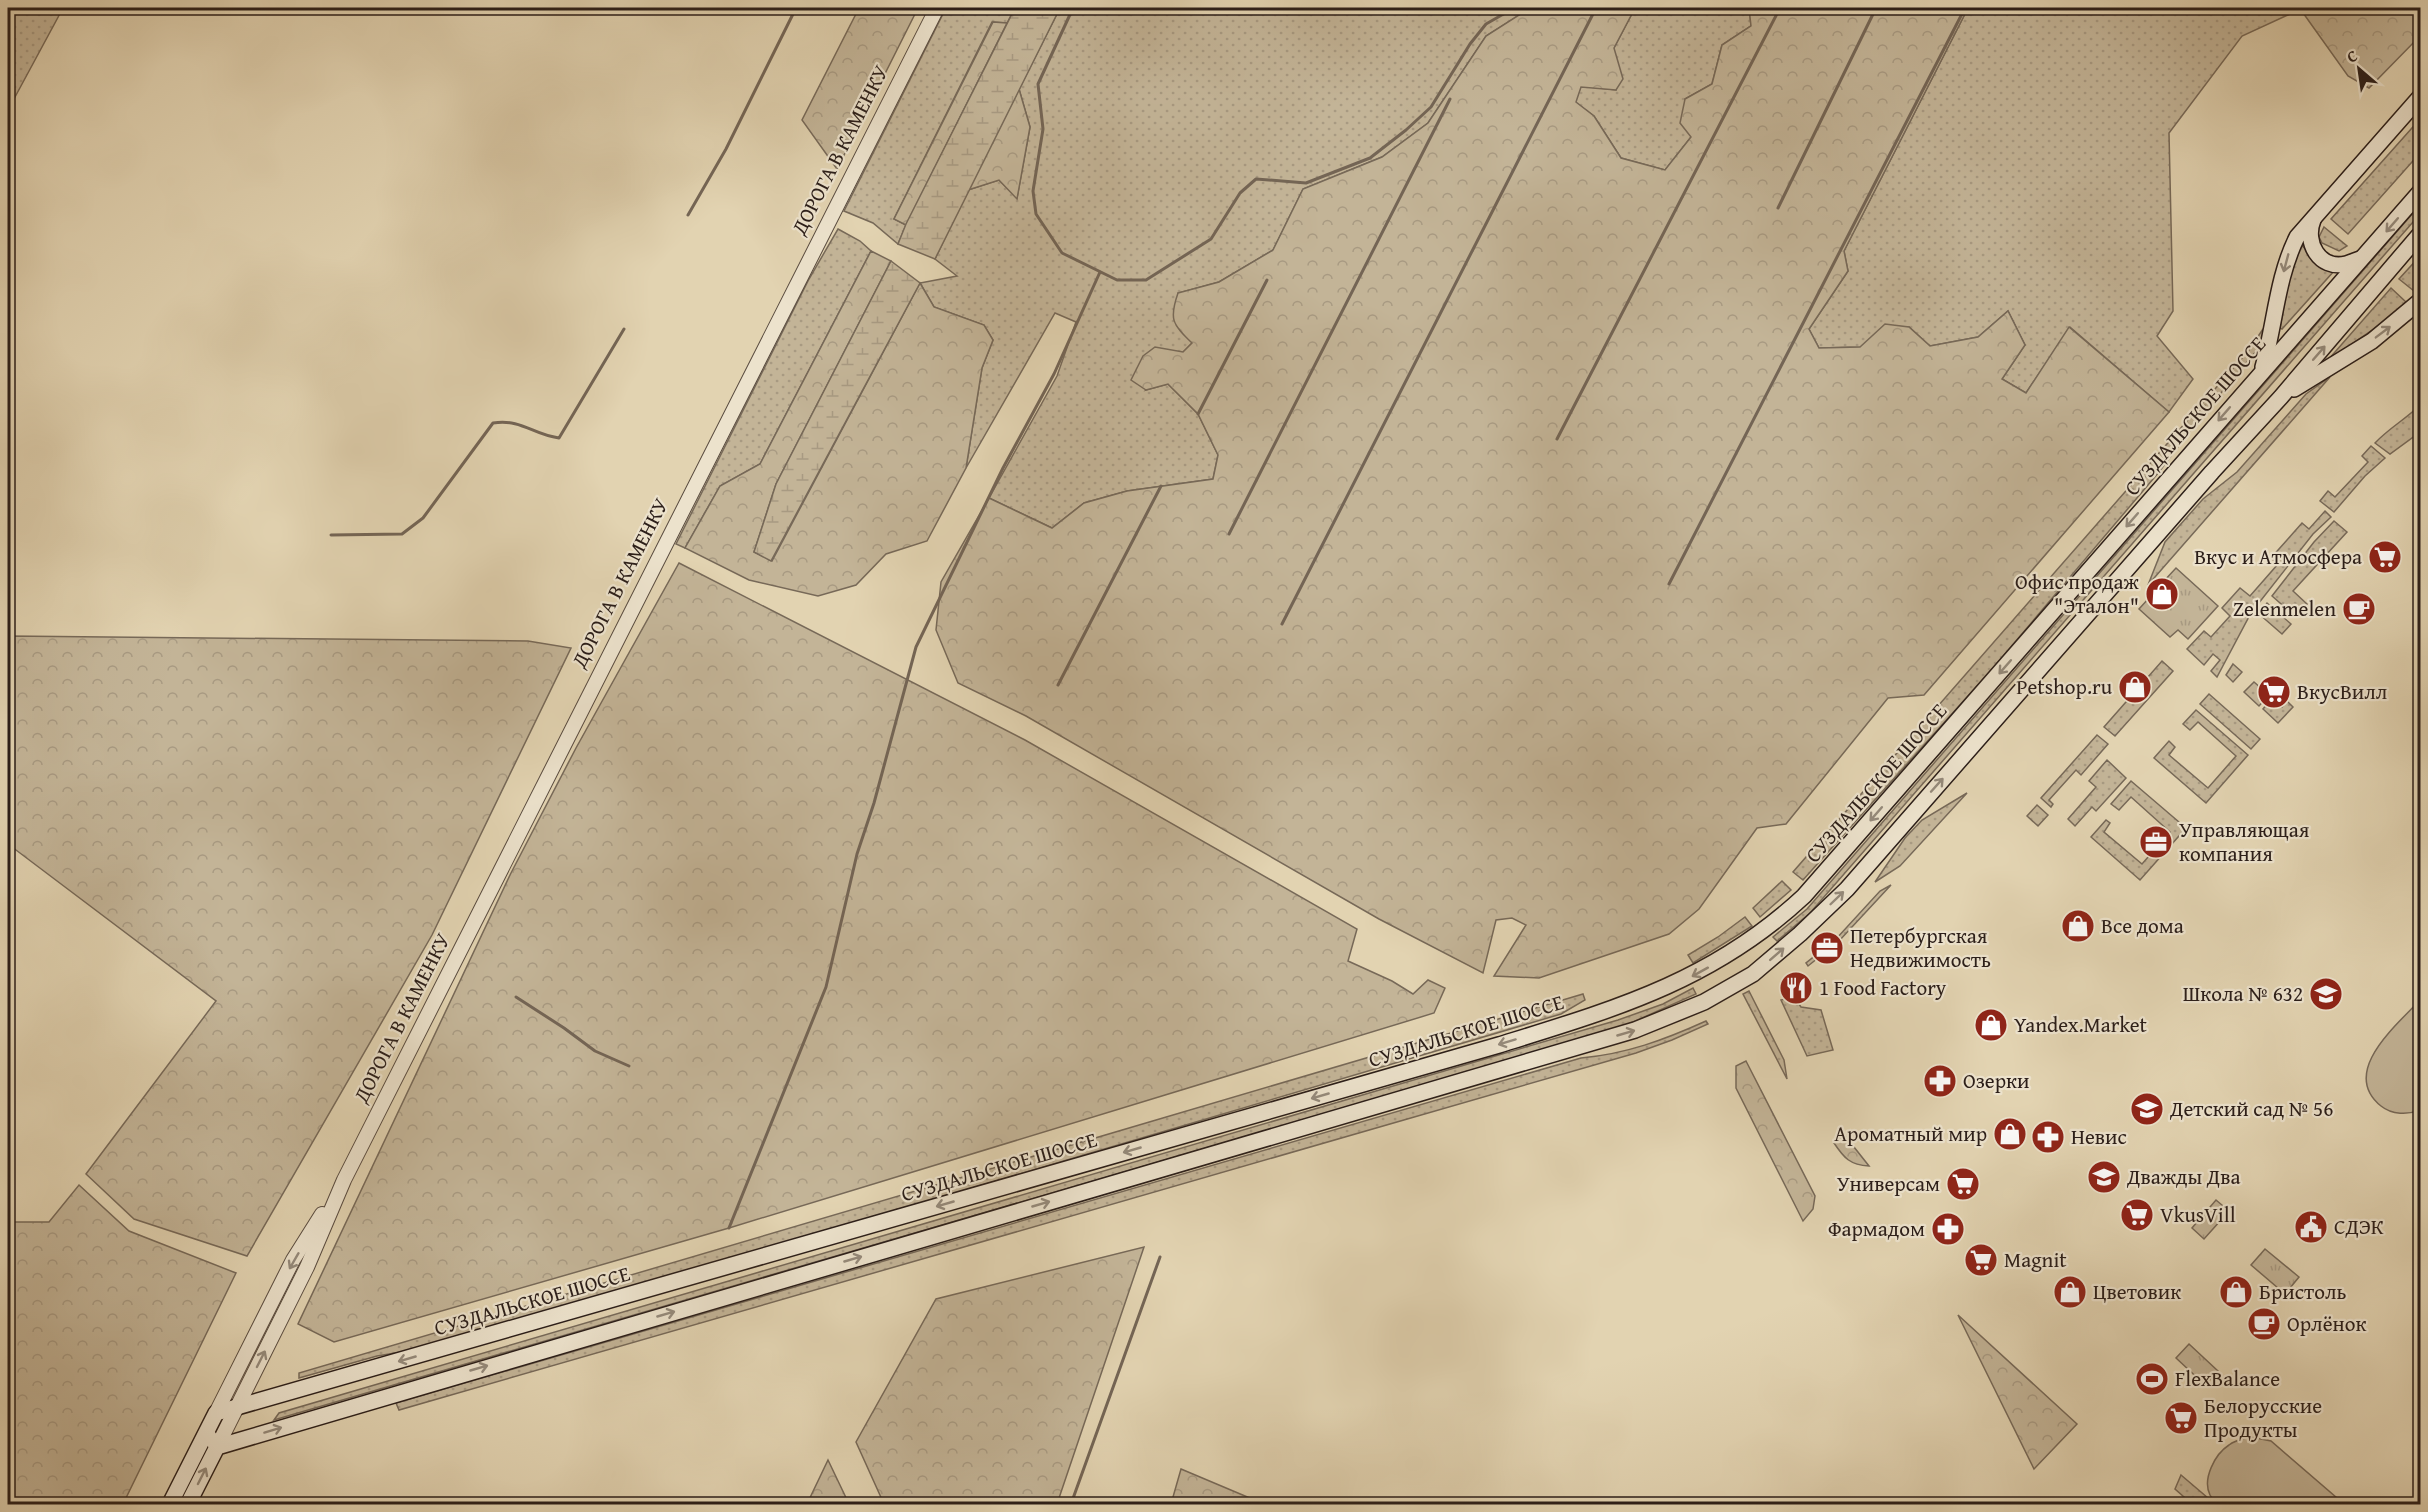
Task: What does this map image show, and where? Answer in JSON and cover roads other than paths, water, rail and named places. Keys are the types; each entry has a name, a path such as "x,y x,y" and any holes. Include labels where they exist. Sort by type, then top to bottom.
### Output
{"main road":[{"path":"2263,370 2287,256 2297,237 2421,97"},
{"name":"СУЗДАЛЬСКОЕ ШОССЕ","path":"216,1413 1509,1042 1624,1004 1692,976 1754,939 1804,896 2421,192"},
{"path":"2316,214 2311,226 2309,241 2314,253 2325,261 2345,265 2362,258"},
{"path":"217,1447 1570,1050 1651,1024 1704,1002 1754,974 1800,934 1846,889 2212,472 2281,397 2421,234"},
{"path":"2281,397 2372,341 2421,301"},
{"name":"ДОРОГА В КАМЕНКУ","path":"170,1504 216,1413"},
{"name":"ДОРОГА В КАМЕНКУ","path":"188,1504 217,1447"}],"street":[{"name":"ДОРОГА В КАМЕНКУ","path":"217,1447 308,1267 344,1180 648,574 937,8"},
{"name":"ДОРОГА В КАМЕНКУ","path":"216,1413 294,1260 344,1180"},
{"path":"207,1432 217,1447"}],"waterway":[{"path":"688,215 726,149 796,8"},
{"path":"1073,8 1038,84 1043,129 1033,191 1036,214 1062,253 1117,280 1146,280 1211,239 1240,193 1256,179 1306,183 1370,158 1431,107 1470,44 1486,24 1514,8"},
{"path":"1282,624 1596,8"},
{"path":"1557,439 1780,8"},
{"path":"1778,208 1876,8"},
{"path":"1669,584 1965,8"},
{"path":"1229,534 1450,99"},
{"path":"729,1228 826,987 857,854 874,803 916,647 1003,468 1054,374 1100,272"},
{"path":"1198,414 1267,280"},
{"path":"331,535 402,534 423,518 493,423 512,423 559,438 624,329"},
{"path":"1058,685 1161,486"},
{"path":"516,997 595,1051 629,1066"},
{"path":"1071,1504 1160,1257"}],"place":[{"name":"Вкус и Атмосфера","path":"2385,557"},
{"name":"Офис продаж \"Эталон\"","path":"2162,594"},
{"name":"Zelenmelen","path":"2359,609"},
{"name":"Petshop.ru","path":"2135,687"},
{"name":"ВкусВилл","path":"2274,692"},
{"name":"Управляющая компания","path":"2156,842"},
{"name":"Все дома","path":"2078,926"},
{"name":"Петербургская Недвижимость","path":"1827,948"},
{"name":"1 Food Factory","path":"1796,988"},
{"name":"Школа № 632","path":"2326,994"},
{"name":"Yandex.Market","path":"1991,1025"},
{"name":"Озерки","path":"1940,1081"},
{"name":"Детский сад № 56","path":"2147,1109"},
{"name":"Ароматный мир","path":"2010,1134"},
{"name":"Невис","path":"2048,1137"},
{"name":"Дважды Два","path":"2104,1177"},
{"name":"Универсам","path":"1963,1184"},
{"name":"VkusVill","path":"2137,1215"},
{"name":"СДЭК","path":"2311,1227"},
{"name":"Фармадом","path":"1948,1229"},
{"name":"Magnit","path":"1981,1260"},
{"name":"Цветовик","path":"2070,1292"},
{"name":"Бристоль","path":"2236,1292"},
{"name":"Орлёнок","path":"2264,1324"},
{"name":"FlexBalance","path":"2152,1379"},
{"name":"Белорусские Продукты","path":"2181,1418"}]}
